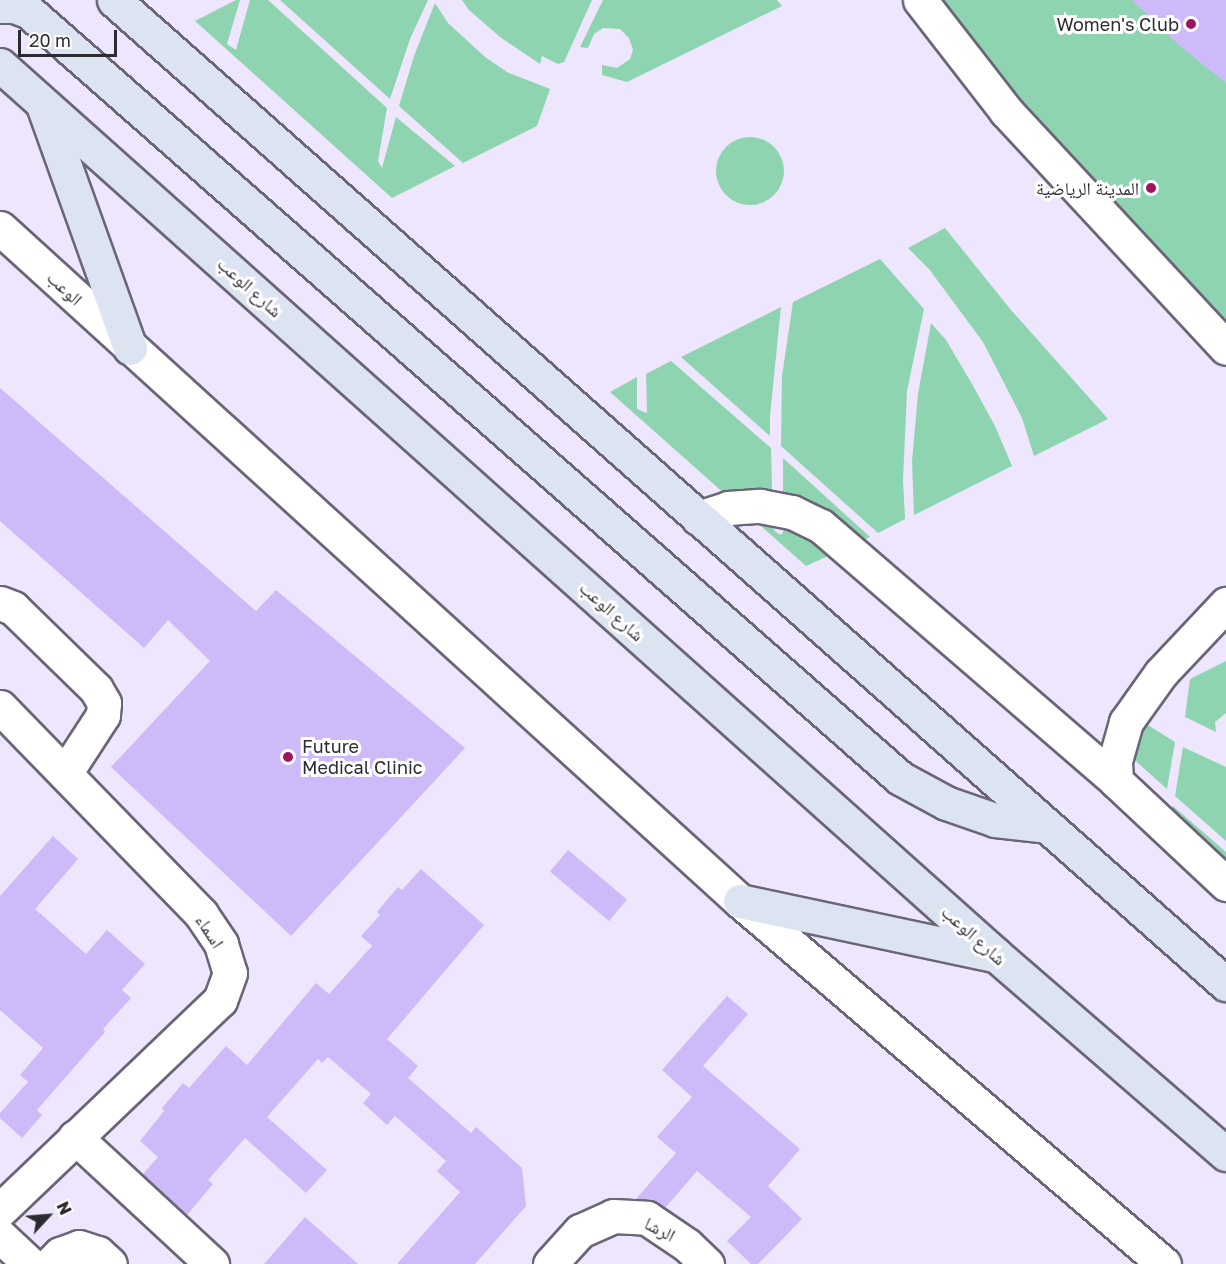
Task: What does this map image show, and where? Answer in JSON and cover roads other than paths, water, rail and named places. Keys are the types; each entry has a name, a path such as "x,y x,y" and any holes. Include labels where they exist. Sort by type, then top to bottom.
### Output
{"main road":[{"path":"123,5 698,518 1226,984"},
{"path":"0,6 14,6 28,11 900,778 946,803 986,816 1047,826"},
{"name":"شارع الوعب","path":"0,65 996,955 1226,1154"},
{"path":"42,101 130,348"},
{"path":"740,901 996,955"}],"street":[{"path":"920,0 1006,111 1226,348"},
{"name":"الوعب","path":"0,228 130,348"},
{"path":"130,348 740,901 1164,1264"},
{"path":"698,518 728,508 760,506 792,512 820,526 1116,781 1226,884"},
{"path":"0,603 21,616 96,689 104,703 103,715 66,772"},
{"path":"1116,781 1115,761 1126,722 1161,673 1226,604"},
{"path":"1064,738 1103,728 1137,705"},
{"name":"اسماء","path":"0,707 66,772 201,915 221,944 230,974 220,1000 0,1210"},
{"path":"75,1137 212,1264"},
{"name":"الرشا","path":"550,1264 580,1231 613,1216 647,1218 687,1245 707,1264"},
{"path":"0,1236 30,1264"},
{"path":"50,1264 60,1254 79,1247 98,1253 110,1264"}],"place":[{"name":"Women's Club","path":"1191,24"},
{"name":"المدينة الرياضية","path":"1151,188"},
{"name":"Future Medical Clinic","path":"288,757"}]}
